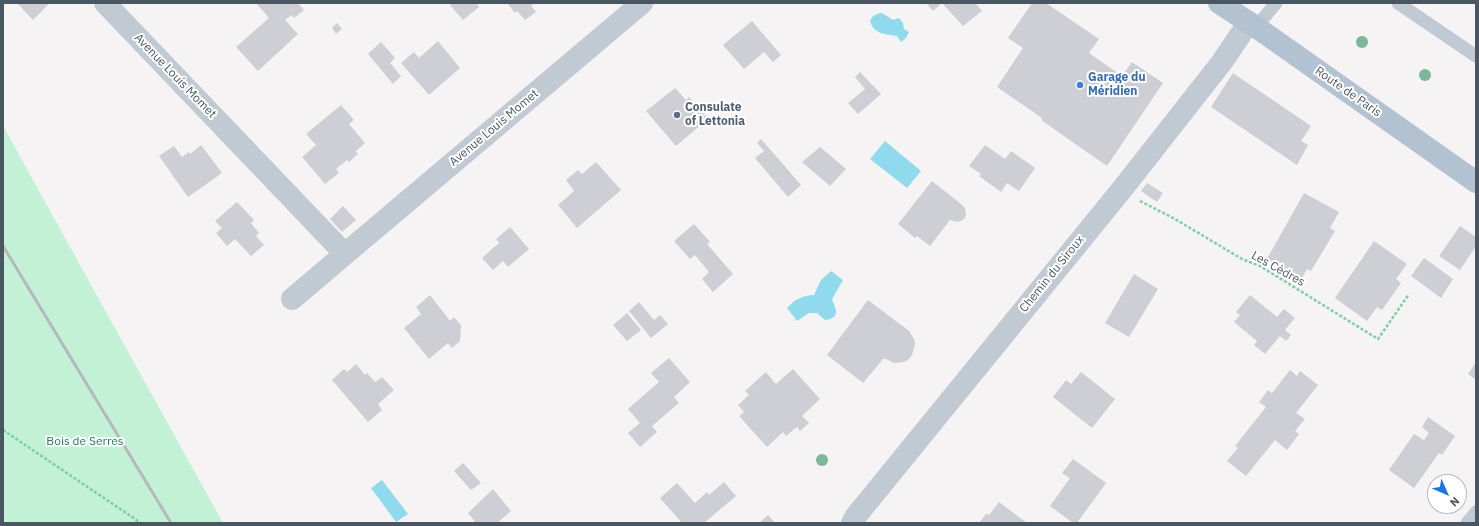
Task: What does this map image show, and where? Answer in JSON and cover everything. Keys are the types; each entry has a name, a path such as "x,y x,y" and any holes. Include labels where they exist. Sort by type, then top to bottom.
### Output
{"main road":[{"name":"Route de Paris","path":"1219,3 1253,25 1476,182"}],"street":[{"name":"Avenue Louis Momet","path":"105,3 345,254"},
{"name":"Avenue Louis Momet","path":"292,299 642,3"},
{"name":"Chemin du Siroux","path":"852,523 856,516 1253,25"}],"lane":[{"path":"1253,25 1276,3"},
{"path":"1398,3 1476,56"},
{"path":"1467,523 1476,512"}],"path":[{"name":"Les Cèdres","path":"1122,188 1136,199 1175,219 1242,259 1260,266 1378,339 1409,294"},
{"path":"3,430 141,523"}],"green space":[{"name":"Bois de Serres","path":"3,126 223,523 3,523"}],"water":[{"path":"880,13 893,20 899,18 903,23 904,29 909,32 906,38 901,42 897,36 881,33 874,29 870,21 873,16"},
{"path":"885,141 921,171 907,188 870,159"},
{"path":"831,271 843,280 832,299 836,309 834,317 825,320 817,313 809,313 797,321 787,308 799,298 814,295 821,280"},
{"path":"382,480 408,514 396,522 371,488"}],"building":[{"path":"17,3 50,3 33,20"},
{"path":"256,3 298,3 304,10 294,18 292,15 285,20 298,34 258,71 236,47 269,18"},
{"path":"453,3 476,3 479,7 463,20 450,5"},
{"path":"507,3 534,3 531,6 536,12 525,20 517,11 515,13"},
{"path":"926,3 942,3 933,11"},
{"path":"942,3 975,3 982,11 963,26"},
{"name":"Garage du Méridien","path":"1032,3 1046,3 1099,39 1089,53 1122,76 1132,62 1163,83 1107,166 997,87 1023,48 1008,38"},
{"path":"752,21 781,55 773,62 764,52 744,69 723,45"},
{"path":"337,23 342,29 336,34 332,28"},
{"path":"438,41 460,68 429,95 401,63 414,52 419,58"},
{"path":"381,42 395,58 390,63 401,76 393,84 368,54"},
{"path":"860,72 881,94 858,114 848,103 865,89 855,77"},
{"path":"1233,73 1311,126 1301,141 1308,145 1297,165 1211,107"},
{"name":"Consulate of Lettonia","path":"675,88 686,100 689,97 708,119 676,146 646,111"},
{"path":"341,105 354,120 349,124 365,143 356,151 358,154 349,162 347,160 336,169 339,173 325,184 302,157 316,145 306,134"},
{"path":"761,139 801,185 788,197 755,158 764,151 757,143"},
{"path":"201,145 222,173 188,197 159,156 174,146 182,157 189,152 190,154"},
{"path":"985,145 1005,159 1011,151 1035,168 1019,191 1007,183 1001,192 979,176 981,174 969,166"},
{"path":"820,147 846,169 830,186 802,162"},
{"path":"596,162 621,190 577,228 558,205 574,191 566,180 578,170 582,174"},
{"path":"932,181 965,208 966,215 961,221 957,222 950,220 930,246 917,236 915,238 898,224"},
{"path":"1147,183 1163,193 1157,202 1141,191"},
{"path":"1304,193 1339,212 1330,228 1335,231 1311,271 1307,269 1302,278 1267,259"},
{"path":"237,202 254,220 251,223 259,233 256,236 264,245 251,256 235,239 227,246 216,233 222,228 215,221"},
{"path":"343,206 356,220 342,232 330,219"},
{"path":"694,224 710,242 707,244 733,274 713,292 702,279 709,272 695,255 690,259 674,241"},
{"path":"1460,226 1476,237 1476,246 1460,270 1439,256"},
{"path":"510,227 529,249 508,267 503,261 493,270 482,258 499,243 496,239"},
{"path":"1374,241 1407,264 1396,279 1401,283 1382,310 1377,307 1367,321 1335,298"},
{"path":"1424,258 1453,279 1441,298 1411,276"},
{"path":"1134,274 1158,289 1129,337 1105,323"},
{"path":"430,295 450,321 454,317 461,325 460,341 452,348 448,343 429,359 404,328 421,314 416,307"},
{"path":"1250,295 1277,317 1284,309 1295,318 1285,330 1291,335 1286,341 1280,336 1265,354 1254,345 1257,341 1234,322 1240,315 1236,312"},
{"path":"868,300 909,331 915,344 912,355 908,360 894,363 884,358 863,383 827,355"},
{"path":"639,302 654,320 660,315 668,324 651,338 629,311"},
{"path":"627,313 641,330 627,341 613,325"},
{"path":"669,358 690,382 674,397 679,403 652,426 657,432 640,447 628,433 640,423 628,409 659,382 651,373"},
{"path":"1476,362 1476,380 1468,374"},
{"path":"356,364 365,375 367,373 375,382 382,377 394,390 378,404 382,410 368,422 332,380 344,369 347,372"},
{"path":"793,369 820,399 802,416 809,423 800,431 797,427 786,436 783,432 767,447 739,416 744,412 738,405 749,395 745,391 766,372 776,384"},
{"path":"1290,370 1297,376 1300,371 1318,385 1296,413 1305,419 1295,431 1299,434 1287,450 1275,440 1246,476 1227,461 1238,448 1235,446 1266,407 1259,402 1268,390 1272,393"},
{"path":"1081,372 1115,399 1092,428 1053,397 1066,380 1071,384"},
{"path":"1428,417 1455,436 1442,455 1439,453 1414,488 1389,470 1414,434 1424,440 1429,433 1422,427"},
{"path":"1073,459 1106,483 1077,523 1073,523 1050,506 1070,478 1062,473"},
{"path":"463,463 481,483 471,490 454,471"},
{"path":"724,482 736,496 704,523 682,523 660,498 677,483 695,503 707,492 709,495"},
{"path":"493,489 511,511 497,523 476,523 468,513"},
{"path":"999,502 1027,523 979,523 986,514 989,515"},
{"path":"768,515 775,523 759,523"}],"railway":[{"path":"3,246 171,523"}],"place":[{"name":"Garage du Méridien","path":"1080,85"},
{"name":"Consulate of Lettonia","path":"677,115"}]}
